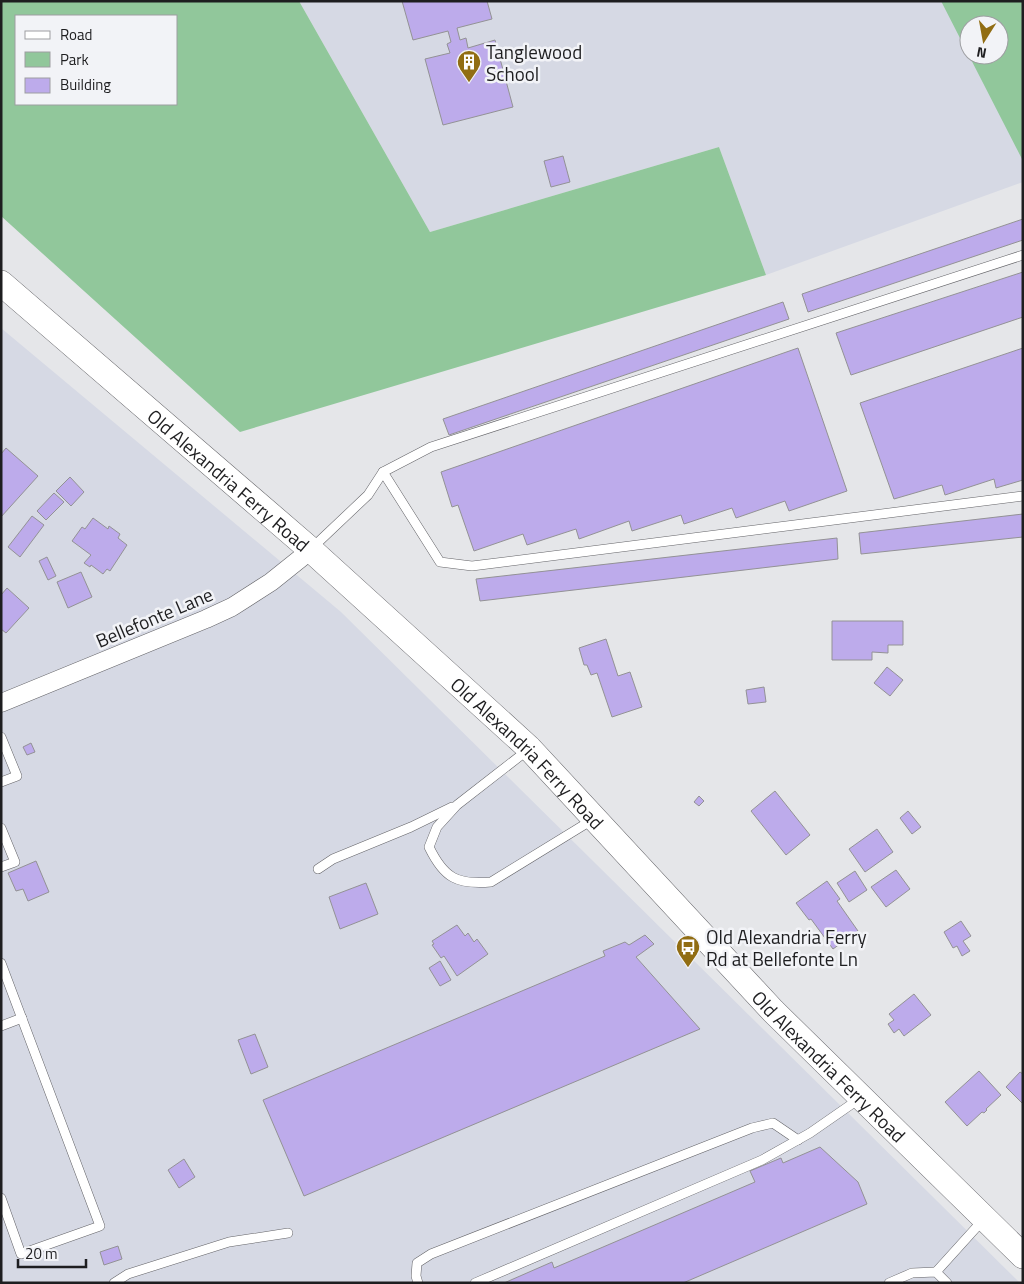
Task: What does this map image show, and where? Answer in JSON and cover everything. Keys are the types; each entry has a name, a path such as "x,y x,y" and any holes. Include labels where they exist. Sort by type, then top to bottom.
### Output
{"main road":[{"name":"Old Alexandria Ferry Road","path":"1,283 311,550 529,748 773,1011 1023,1256"}],"street":[{"name":"Bellefonte Lane","path":"1,703 198,623 232,607 272,582 311,550"}],"lane":[{"path":"311,550 368,495 383,472 431,447 1023,254"},
{"path":"383,472 440,562 472,566 1023,496"},
{"path":"1,737 17,776 1,782"},
{"path":"529,748 457,805 437,827 429,847 437,863 452,878 474,883 491,882 594,819"},
{"path":"318,869 333,859 411,827 457,805"},
{"path":"1,828 15,862 1,867"},
{"path":"1,963 100,1226 21,1254 1,1198"},
{"path":"1,1026 22,1018"},
{"path":"475,1283 762,1160 798,1140 862,1098"},
{"path":"418,1283 416,1276 417,1263 431,1254 752,1128 773,1123 798,1140"},
{"path":"889,1283 912,1273 936,1272 985,1218"},
{"path":"114,1283 128,1274 229,1242 288,1234"},
{"path":"936,1272 947,1283"}],"shaded area":[{"path":"299,1 963,1 966,15 959,15 959,65 981,65 1023,101 1023,182 766,275 719,147 430,232"},
{"path":"1,328 341,612 1020,1283 1,1283"}],"green space":[{"path":"1,1 299,1 430,232 719,147 766,275 240,432 1,216"},
{"path":"941,1 1023,1 1023,161 974,65 1009,65 1009,15 959,15 959,36"}],"building":[{"name":"Tanglewood School","path":"402,1 487,1 492,19 457,28 460,40 466,38 468,48 495,40 513,107 443,125 425,59 450,53 447,44 451,42 448,31 413,40"},
{"path":"563,156 570,182 551,187 544,161"},
{"path":"1023,219 1023,240 808,312 802,294"},
{"path":"1023,272 1023,317 851,375 836,333"},
{"path":"783,302 789,319 449,435 443,419"},
{"path":"798,348 847,491 789,511 785,501 736,518 732,508 684,524 681,515 632,531 629,521 579,539 576,529 527,545 523,534 474,551 458,505 452,507 441,472"},
{"path":"1023,348 1023,480 996,488 994,479 945,495 942,485 894,499 860,403"},
{"path":"6,448 38,476 1,517 1,454"},
{"path":"70,477 84,492 71,506 56,491"},
{"path":"54,493 64,502 46,520 37,511"},
{"path":"1023,514 1023,537 861,554 859,533"},
{"path":"32,516 44,525 20,557 8,547"},
{"path":"93,518 108,529 109,526 120,534 118,538 127,545 110,571 107,569 103,574 91,565 90,567 84,563 91,555 72,541 82,527 85,529"},
{"path":"837,538 838,559 480,601 476,579"},
{"path":"47,557 56,576 48,580 39,561"},
{"path":"81,572 92,597 68,608 57,582"},
{"path":"7,588 29,608 6,633 1,629 1,595"},
{"path":"832,621 903,621 903,645 888,645 888,653 872,652 872,660 832,660"},
{"path":"606,639 618,676 630,672 642,707 612,717 597,673 591,675 587,665 584,665 579,648"},
{"path":"887,667 903,680 890,696 874,683"},
{"path":"764,687 766,702 748,704 746,690"},
{"path":"31,743 35,752 27,755 23,747"},
{"path":"775,791 810,835 786,855 751,811"},
{"path":"699,796 704,801 699,806 694,802"},
{"path":"908,811 921,827 912,834 900,818"},
{"path":"877,829 893,852 865,872 849,849"},
{"path":"36,861 49,892 28,901 23,889 16,891 8,873"},
{"path":"896,870 910,889 886,907 871,887"},
{"path":"855,871 867,890 849,902 837,883"},
{"path":"827,881 840,899 837,901 858,931 833,949 811,919 809,920 796,903"},
{"path":"366,883 378,914 340,929 329,897"},
{"path":"961,921 971,936 963,941 970,951 962,956 957,946 953,948 944,932"},
{"path":"457,925 465,936 468,933 474,942 477,939 488,954 457,976 444,956 441,958 432,945 434,944 432,941"},
{"path":"645,935 654,944 636,957 700,1029 304,1196 263,1100 605,956 603,951 625,942 629,945"},
{"path":"440,961 451,980 440,986 429,968"},
{"path":"914,994 931,1015 904,1036 899,1029 894,1033 888,1024 894,1020 889,1014"},
{"path":"255,1034 268,1067 251,1074 238,1040"},
{"path":"979,1071 1001,1095 984,1113 982,1112 967,1126 945,1102"},
{"path":"1020,1072 1023,1074 1023,1104 1006,1087"},
{"path":"820,1147 858,1182 867,1204 683,1283 504,1283 552,1262 554,1268 755,1182 750,1171 781,1158 783,1163"},
{"path":"184,1159 195,1177 179,1188 168,1170"},
{"path":"118,1246 122,1259 104,1265 100,1252"}],"place":[{"name":"Tanglewood School","path":"469,83"},
{"name":"Old Alexandria Ferry Rd at Bellefonte Ln","path":"688,968"}]}
